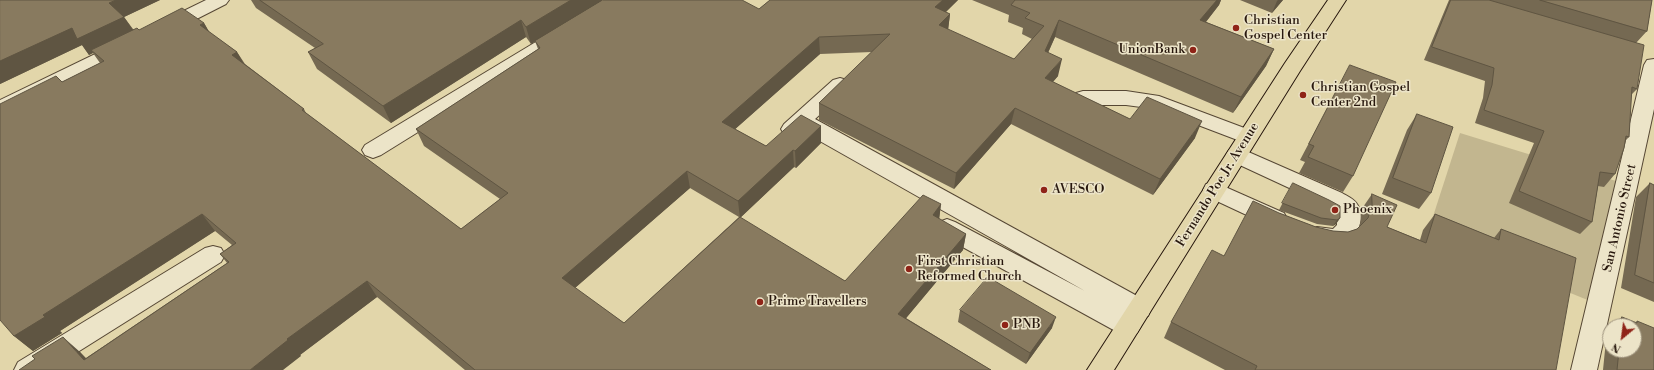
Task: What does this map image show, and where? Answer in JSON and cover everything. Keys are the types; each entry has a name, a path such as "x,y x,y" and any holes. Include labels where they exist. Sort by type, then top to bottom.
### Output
{"main road":[{"name":"Fernando Poe Jr. Avenue","path":"1100,370 1242,146 1337,0"}],"street":[{"path":"0,108 220,0"},
{"path":"373,150 578,25"},
{"name":"San Antonio Street","path":"1584,370 1649,58"},
{"path":"775,142 841,85"},
{"path":"1083,98 1126,98 1159,103 1242,146 1334,199 1348,208 1350,218 1346,231 1338,238 1325,238 1302,232 1214,190"},
{"path":"801,121 1098,287 1134,317"},
{"path":"947,228 1134,317"},
{"path":"26,370 213,255"}],"shaded area":[{"path":"1460,133 1629,185 1600,305 1427,235"}],"building":[{"path":"0,0 116,0 109,3 124,17 77,39 72,28 0,61"},
{"path":"260,0 571,0 526,27 521,20 383,106 308,52 323,44"},
{"path":"603,0 742,0 759,9 770,0 943,0 935,7 950,14 939,25 1014,59 1044,26 1025,18 1030,13 1011,5 1015,0 1217,0 1200,20 1274,49 1241,97 1059,20 1045,51 1062,59 1045,78 1130,119 1147,97 1202,121 1160,179 1015,108 956,173 819,103 890,34 819,37 722,122 766,146 801,115 821,126 795,151 793,150 738,201 687,171 562,278 624,323 740,217 845,281 923,195 941,204 933,215 966,234 898,314 991,370 475,370 367,281 287,339 288,340 250,370 19,370 35,359 32,356 63,337 84,360 229,262 220,254 236,243 202,214 43,315 45,317 14,336 0,320 0,104 56,76 62,82 104,61 91,50 137,28 139,30 182,8 204,23 200,25 237,52 232,55 304,109 302,110 461,229 508,193 416,129 540,48 535,41"},
{"path":"1451,0 1489,0 1644,45 1637,89 1632,87 1629,137 1626,136 1624,148 1615,174 1600,172 1592,222 1519,191 1544,131 1484,110 1492,85 1494,68 1432,47"},
{"path":"1540,0 1652,0 1647,31"},
{"path":"1350,65 1396,82 1353,176 1308,157 1314,146 1309,144"},
{"path":"1417,114 1453,127 1431,193 1393,178"},
{"path":"1293,183 1340,206 1340,218 1337,220 1321,218 1282,203"},
{"path":"1650,183 1654,185 1654,283 1635,275"},
{"path":"1372,194 1397,205 1387,227 1426,243 1435,214 1499,240 1501,229 1576,258 1556,370 1255,370 1257,366 1171,322 1212,250 1224,256 1253,201 1316,227 1333,231 1348,232 1357,229 1368,218 1372,205"},
{"name":"PNB","path":"988,277 1056,317 1030,353 960,310"},
{"path":"1642,323 1654,328 1654,370 1617,370 1618,358 1642,358"}],"place":[{"name":"Christian Gospel Center","path":"1236,28"},
{"name":"UnionBank","path":"1193,50"},
{"name":"Christian Gospel Center 2nd","path":"1303,95"},
{"name":"AVESCO","path":"1044,190"},
{"name":"Phoenix","path":"1335,210"},
{"name":"First Christian Reformed Church","path":"909,269"},
{"name":"Prime Travellers","path":"760,302"},
{"name":"PNB","path":"1005,325"}]}
